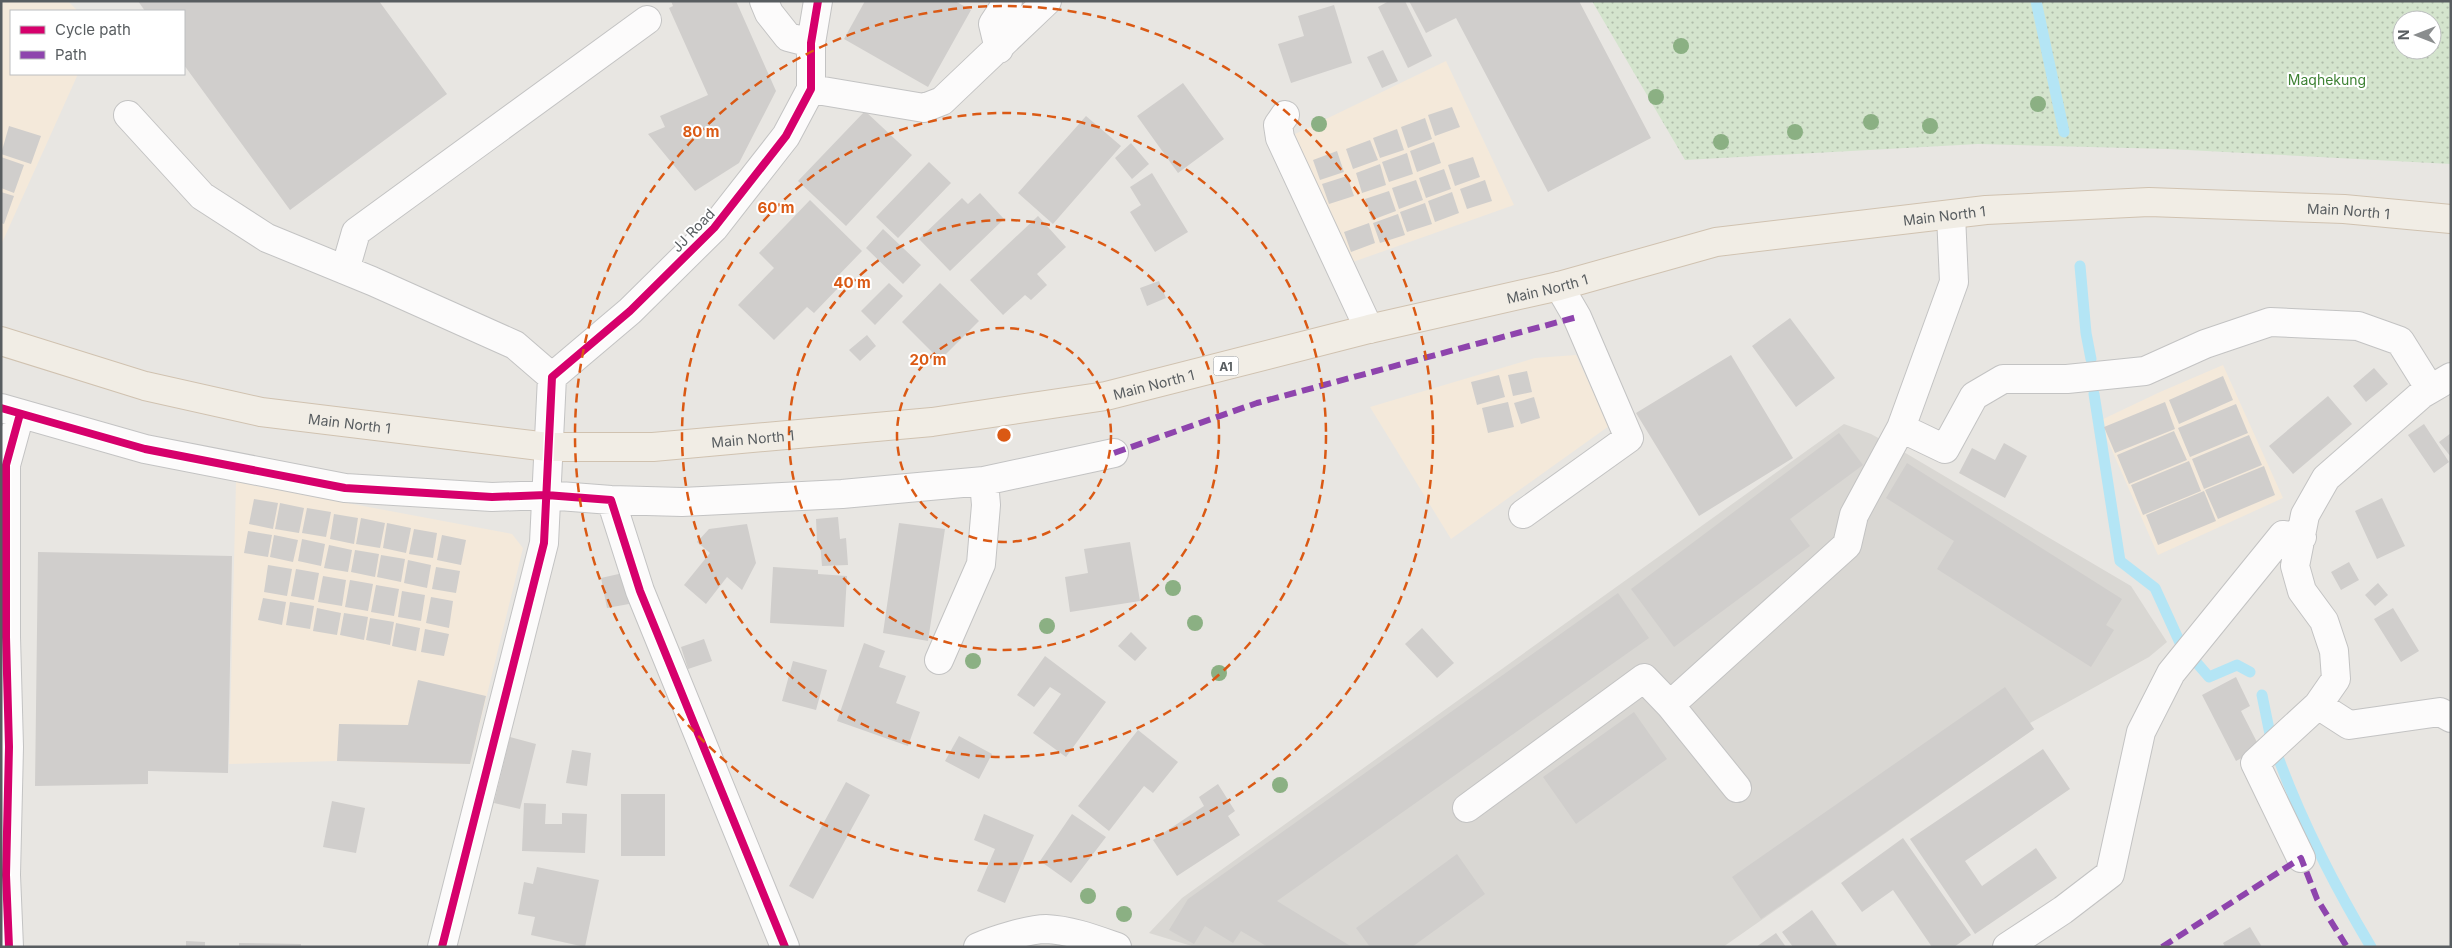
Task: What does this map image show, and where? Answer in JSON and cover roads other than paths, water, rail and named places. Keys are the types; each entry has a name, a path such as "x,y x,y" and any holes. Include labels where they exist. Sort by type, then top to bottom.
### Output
{"main road":[{"name":"Main North 1","path":"1,342 145,386 261,412 548,447 653,447 942,420 1106,396 1369,330 1560,286 1716,242 1986,210 2149,202 2344,209 2451,219"}],"street":[{"path":"764,1 769,13 788,37 811,43"},
{"name":"JJ Road","path":"552,377 630,311 714,228 786,136 811,89 811,43 818,1"},
{"path":"999,48 993,24 1008,1"},
{"path":"811,89 924,108 942,101 1047,1"},
{"path":"345,270 356,232 647,20"},
{"path":"128,115 202,196 267,238 345,270 515,345 552,377 544,543 442,947"},
{"path":"1285,115 1278,125 1280,138 1369,330"},
{"path":"1670,705 1847,545 1854,514 1896,438 1954,282 1951,215"},
{"path":"1523,514 1629,438 1577,317 1560,286"},
{"path":"1896,438 1945,449 1974,396 2003,379 2067,379 2145,371 2205,344 2270,322 2358,326 2400,341 2440,383 2422,394 2326,478 2305,514 2302,538 2295,566 2302,591 2324,621 2334,651 2336,679 2318,705 2255,763 2301,858"},
{"path":"9,947 6,875 9,747 6,636 6,465 11,411 145,449 345,488 492,497 546,495 611,500 682,502 832,494 984,481 1114,452"},
{"path":"939,660 981,564 986,505 984,481"},
{"path":"611,500 640,591 785,947"},
{"path":"2007,947 2063,910 2110,874 2141,732 2171,673 2283,535 2302,538"},
{"path":"1467,808 1644,678 1670,705 1737,788"},
{"path":"2318,705 2349,725 2440,712 2451,718"},
{"path":"978,947 994,940 1044,929 1081,935 1117,947"}],"waterway":[{"path":"2036,1 2064,132"},
{"path":"2080,266 2086,333 2091,359"},
{"path":"2094,394 2120,561 2155,588 2181,645"},
{"path":"2196,662 2209,677 2237,665 2250,672"},
{"path":"2262,695 2271,739"},
{"path":"2278,757 2298,807 2320,854 2344,901 2371,947"}],"park label":[{"name":"Maqhekung","path":"2327,79"}]}
